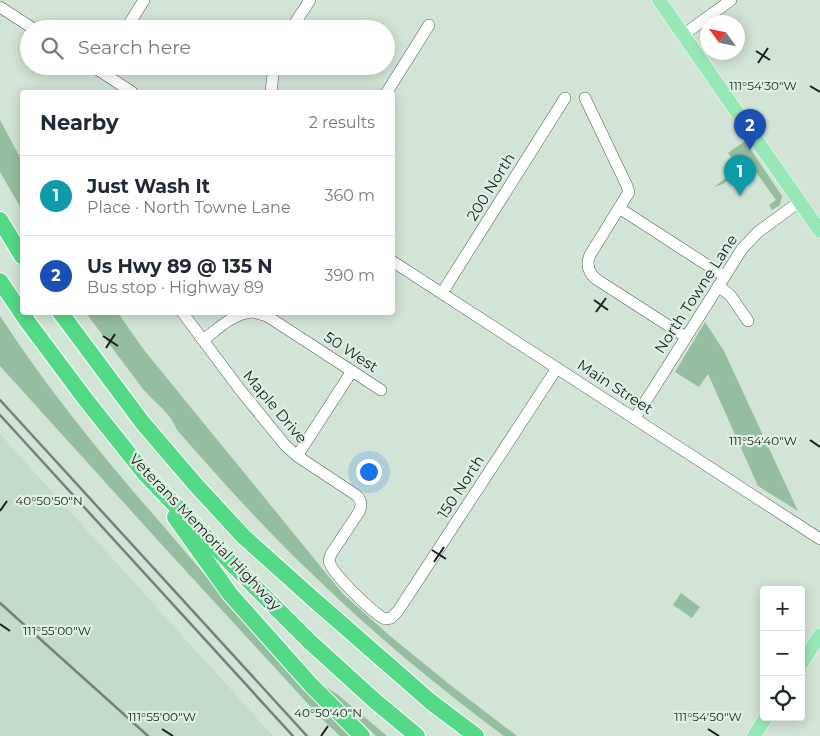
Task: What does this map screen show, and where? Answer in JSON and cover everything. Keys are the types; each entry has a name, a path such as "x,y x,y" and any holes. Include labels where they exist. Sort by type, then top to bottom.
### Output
{"highway":[{"path":"0,220 20,253"},
{"name":"Veterans Memorial Highway","path":"0,281 20,311"},
{"name":"Veterans Memorial Highway","path":"23,315 80,392 145,474 309,641 375,701 418,736"},
{"name":"Veterans Memorial Highway","path":"62,315 142,422 243,536 431,702 476,736"},
{"path":"145,474 230,594 311,685 362,736"}],"main road":[{"path":"659,0 820,231"},
{"path":"805,658 820,635"},
{"path":"754,736 763,721"}],"street":[{"path":"132,20 144,0"},
{"path":"298,20 310,0"},
{"path":"684,35 731,0"},
{"path":"0,7 20,20"},
{"path":"388,90 429,25"},
{"path":"108,75 129,90"},
{"path":"271,90 273,75"},
{"name":"200 North","path":"442,293 565,98"},
{"path":"585,98 628,186 629,192 590,255 588,262 589,272 596,279 686,337"},
{"name":"North Towne Lane","path":"635,418 742,248 764,227 800,202"},
{"path":"619,208 721,281 748,321"},
{"name":"Main Street","path":"395,263 820,539"},
{"name":"Maple Drive","path":"184,315 281,440 297,456 358,497 362,502 359,512 329,559"},
{"path":"203,340 240,315"},
{"name":"50 West","path":"263,315 381,390"},
{"name":"150 North","path":"329,559 330,566 350,589 377,614 387,619 393,616 557,368"},
{"path":"297,456 352,371"}],"shaded area":[{"path":"0,120 20,157 20,207 0,172"},
{"path":"745,141 782,196 780,205 772,210 769,205 776,200 751,165 723,184 714,187 739,168 728,153"},
{"path":"88,315 119,315 144,350 343,594 390,636 517,736 504,736 427,677 330,591 240,501 177,430 171,418 143,389"},
{"path":"0,316 58,398 143,503 239,612 359,736 340,736 320,717 0,366"},
{"path":"705,322 724,351 798,511 758,486 708,374 699,387 675,372"},
{"path":"0,434 273,736 0,736"},
{"path":"681,593 700,607 692,618 673,605"},
{"path":"324,686 337,694 387,736 376,736"}],"railway":[{"path":"0,400 307,736"},
{"path":"0,415 293,736"},
{"path":"0,603 148,736"}],"place":[{"name":"Us Hwy 89 @ 135 N","path":"750,150"},
{"name":"Just Wash It","path":"740,196"}]}
